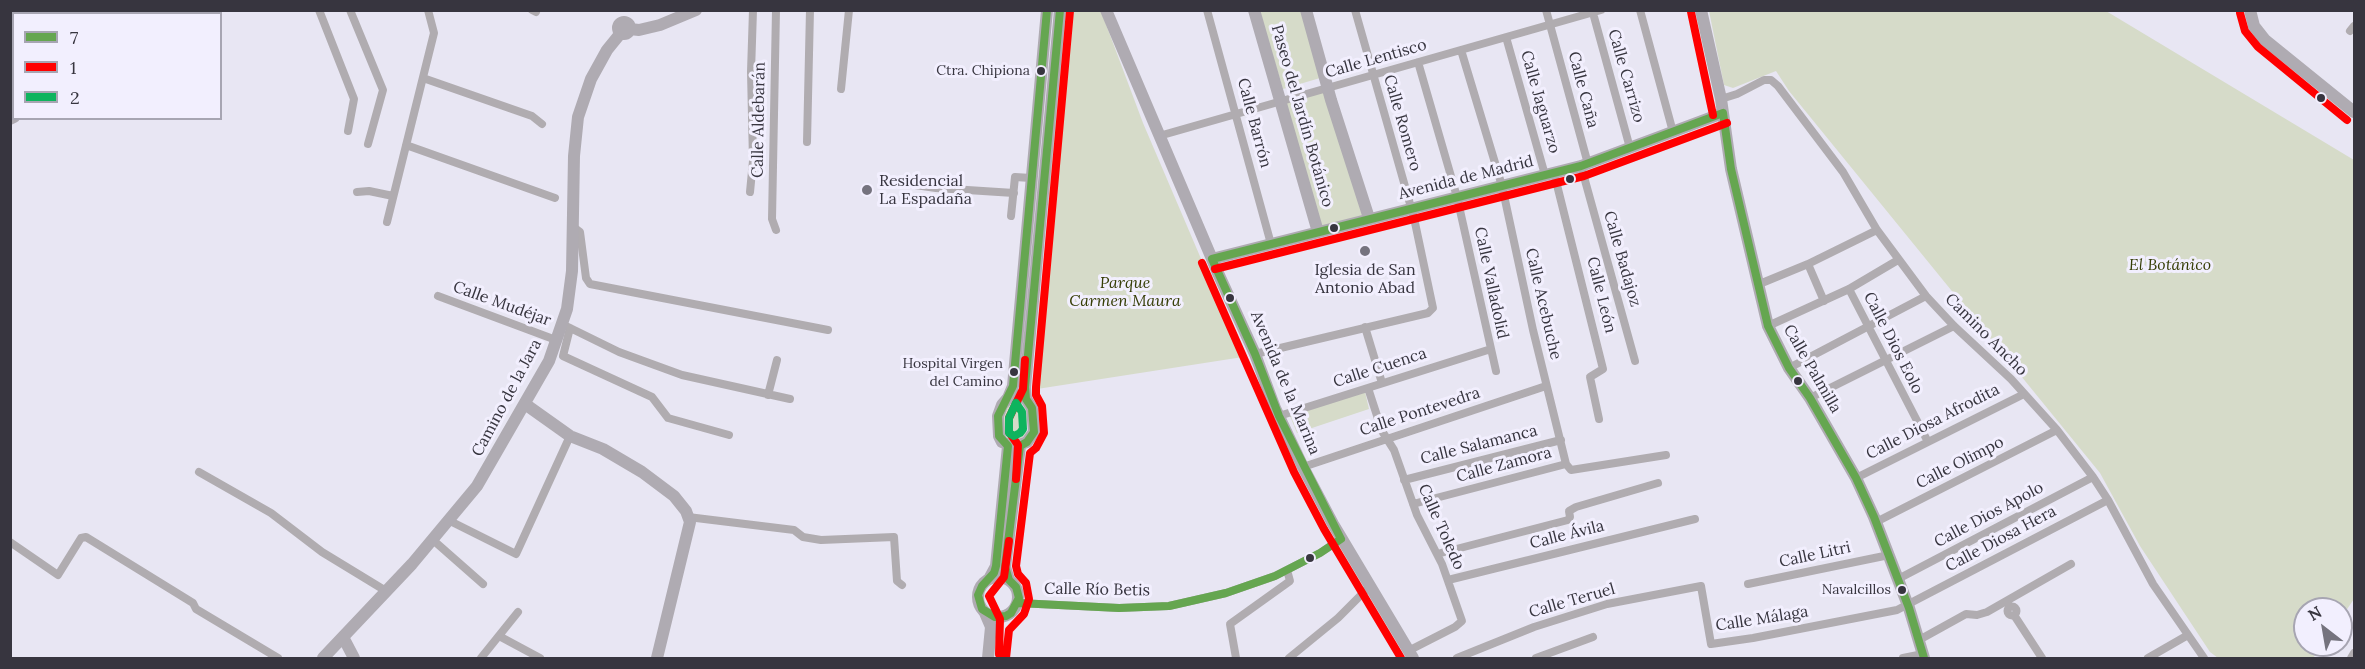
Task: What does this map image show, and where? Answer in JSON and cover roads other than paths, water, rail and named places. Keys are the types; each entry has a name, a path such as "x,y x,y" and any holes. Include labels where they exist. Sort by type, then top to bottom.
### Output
{"street":[{"path":"319,10 354,99 348,131"},
{"path":"350,10 383,90 369,144"},
{"path":"387,222 434,33 428,10"},
{"path":"623,24 639,30 660,25 696,10"},
{"path":"750,192 753,161 751,72 753,10"},
{"name":"Calle Aldebarán","path":"776,10 772,219 776,230"},
{"path":"807,141 807,56 810,10"},
{"path":"842,89 849,10"},
{"path":"1047,10 1013,386 999,410 997,429 1002,442 1014,446 1027,442 1034,432 1032,408 1026,399 1025,387 1059,10"},
{"name":"Avenida de la Marina","path":"1106,10 1255,354 1279,416 1303,467 1341,539 1411,655"},
{"name":"Calle Barrón","path":"1207,10 1271,244"},
{"name":"Paseo del Jardín Botánico","path":"1254,10 1318,231"},
{"name":"Paseo del Jardín Botánico","path":"1306,10 1369,218"},
{"name":"Calle Romero","path":"1355,10 1412,208 1433,308 1428,313 1365,327"},
{"name":"Calle Caña","path":"1546,10 1584,165"},
{"path":"1640,10 1673,132"},
{"name":"Calle Palmilla","path":"1701,10 1721,99 1731,169 1768,326 1789,368 1810,398 1856,478 1876,522 1908,605 1923,656"},
{"path":"2250,10 2254,26 2265,40 2355,112"},
{"name":"Calle Lentisco","path":"1159,136 1597,12"},
{"name":"Calle Carrizo","path":"1597,12 1630,148"},
{"name":"Camino de la Jara","path":"323,658 433,540 477,486 525,405 549,361 556,340 566,326 572,271 573,156 578,117 591,79 623,24"},
{"name":"Calle Jaguarzo","path":"1506,37 1550,174"},
{"name":"Calle Acebuche","path":"1461,50 1502,186 1546,386 1566,464"},
{"name":"Calle Valladolid","path":"1418,62 1457,197 1496,371"},
{"path":"423,78 532,116 542,123"},
{"name":"Camino Ancho","path":"1721,99 1737,94 1764,80 1771,80 1778,86 1843,172 1877,230 1926,296 2024,394 2093,477 2108,500 2153,584 2204,658"},
{"name":"Avenida de Madrid","path":"1212,259 1584,165 1722,113"},
{"path":"406,145 555,198"},
{"name":"Calle Badajoz","path":"1584,165 1635,361"},
{"name":"Calle León","path":"1550,174 1603,369 1590,377 1599,419"},
{"path":"1011,216 1015,177 1031,178"},
{"path":"894,182 936,188 1014,192"},
{"path":"357,192 369,191 393,196"},
{"path":"572,226 580,232 586,278 590,284 828,330"},
{"path":"1757,285 1808,264 1877,230"},
{"path":"1768,326 1849,289 1898,260"},
{"path":"1808,264 1824,301"},
{"name":"Calle Dios Eolo","path":"1849,289 1928,442"},
{"name":"Calle Mudéjar","path":"438,296 556,340"},
{"path":"1789,368 1926,296"},
{"path":"729,435 668,418 652,398 563,356 566,326 619,352 682,375 790,399"},
{"path":"1810,398 1954,326"},
{"path":"1255,354 1365,327 1382,383"},
{"name":"Calle Cuenca","path":"1279,416 1491,349"},
{"path":"768,395 777,360"},
{"name":"Calle Pontevedra","path":"1303,467 1546,386"},
{"name":"Calle Toledo","path":"1368,387 1413,504 1448,580 1462,621 1411,655"},
{"name":"Calle Diosa Afrodita","path":"1856,478 2024,394"},
{"path":"1008,398 1018,396 1026,399"},
{"path":"525,405 570,436 603,449 642,472 674,496 686,511 690,522 657,658"},
{"name":"Calle Olimpo","path":"1876,522 2056,430"},
{"path":"450,521 516,554 570,436"},
{"name":"Calle Salamanca","path":"1404,480 1561,440"},
{"path":"988,658 991,627 980,605 978,595 981,586 989,579 996,566 1014,446"},
{"path":"996,658 999,626 1018,603 1018,592 1009,580 1005,567 1014,446"},
{"path":"1566,464 1571,470 1666,455"},
{"name":"Calle Zamora","path":"1413,504 1566,464"},
{"path":"199,472 271,513 330,557 386,591"},
{"name":"Calle Dios Apolo","path":"1898,579 2093,477"},
{"path":"1437,555 1568,520 1569,511 1576,507 1658,483"},
{"name":"Calle Diosa Hera","path":"1908,605 2108,500"},
{"path":"688,517 794,530 803,537 821,540 894,537 897,581 902,585"},
{"name":"Calle Ávila","path":"1448,580 1695,519"},
{"path":"10,542 57,575 81,538 86,537 193,603 196,609 278,658"},
{"name":"Calle Río Betis","path":"1018,603 1119,608 1169,606 1226,593 1287,570 1341,539"},
{"path":"433,540 483,584"},
{"name":"Calle Litri","path":"1748,584 1889,555"},
{"path":"1919,640 1966,614 1977,615 2010,608 2071,564"},
{"path":"1236,658 1230,624 1290,581 1287,570"},
{"path":"989,579 999,577 1009,580"},
{"name":"Calle Málaga","path":"1701,586 1711,644 1886,612 1908,605"},
{"name":"Calle Teruel","path":"1457,658 1534,627 1607,604 1701,586"},
{"path":"1289,658 1338,618 1369,587"},
{"path":"2010,608 2042,658"},
{"path":"481,658 518,612"},
{"path":"986,613 996,617 1006,616"},
{"path":"2148,658 2188,635"},
{"path":"499,636 540,658"},
{"path":"343,637 354,658"},
{"path":"1536,658 1593,638"},
{"path":"2351,658 2355,653"},
{"path":"1903,658 1923,656"}],"place":[{"name":"Ctra. Chipiona","path":"1041,71"},
{"name":"Residencial La Espadaña","path":"867,190"},
{"name":"Iglesia de San Antonio Abad","path":"1365,251"},
{"name":"Hospital Virgen del Camino","path":"1014,372"},
{"name":"Navalcillos","path":"1902,590"}],"park label":[{"name":"El Botánico","path":"2170,265"},
{"name":"Parque Carmen Maura","path":"1125,292"}]}
